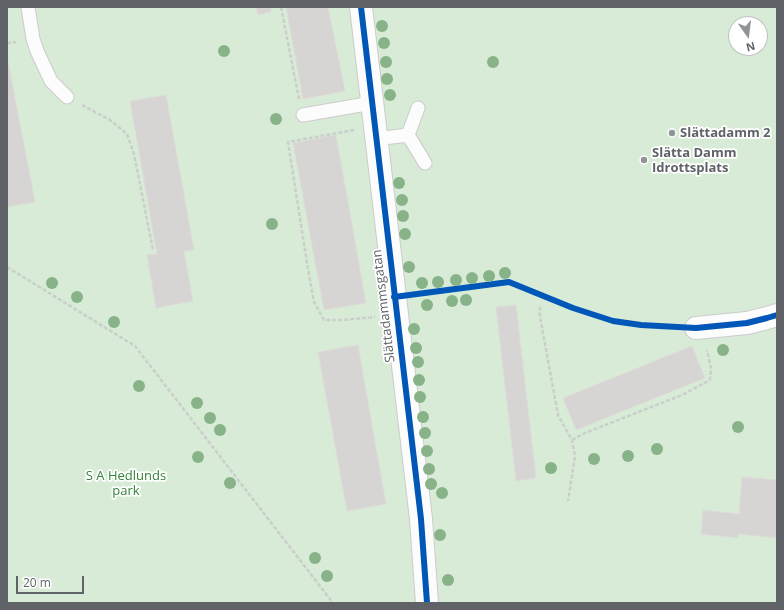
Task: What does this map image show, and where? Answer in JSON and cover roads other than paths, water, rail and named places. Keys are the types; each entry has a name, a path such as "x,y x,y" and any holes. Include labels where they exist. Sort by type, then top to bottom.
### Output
{"street":[{"name":"Slättadammsgatan","path":"361,7 421,519 427,603"},
{"path":"696,328 747,323 777,315"}],"lane":[{"path":"28,7 36,51 51,81 68,97"},
{"path":"303,115 372,103"},
{"path":"408,135 418,108"},
{"path":"376,139 408,135"},
{"path":"408,135 426,163"}],"place":[{"name":"Slättadamm 2","path":"672,133"},
{"name":"Slätta Damm Idrottsplats","path":"644,160"}],"park label":[{"name":"S A Hedlunds park","path":"126,484"}]}
